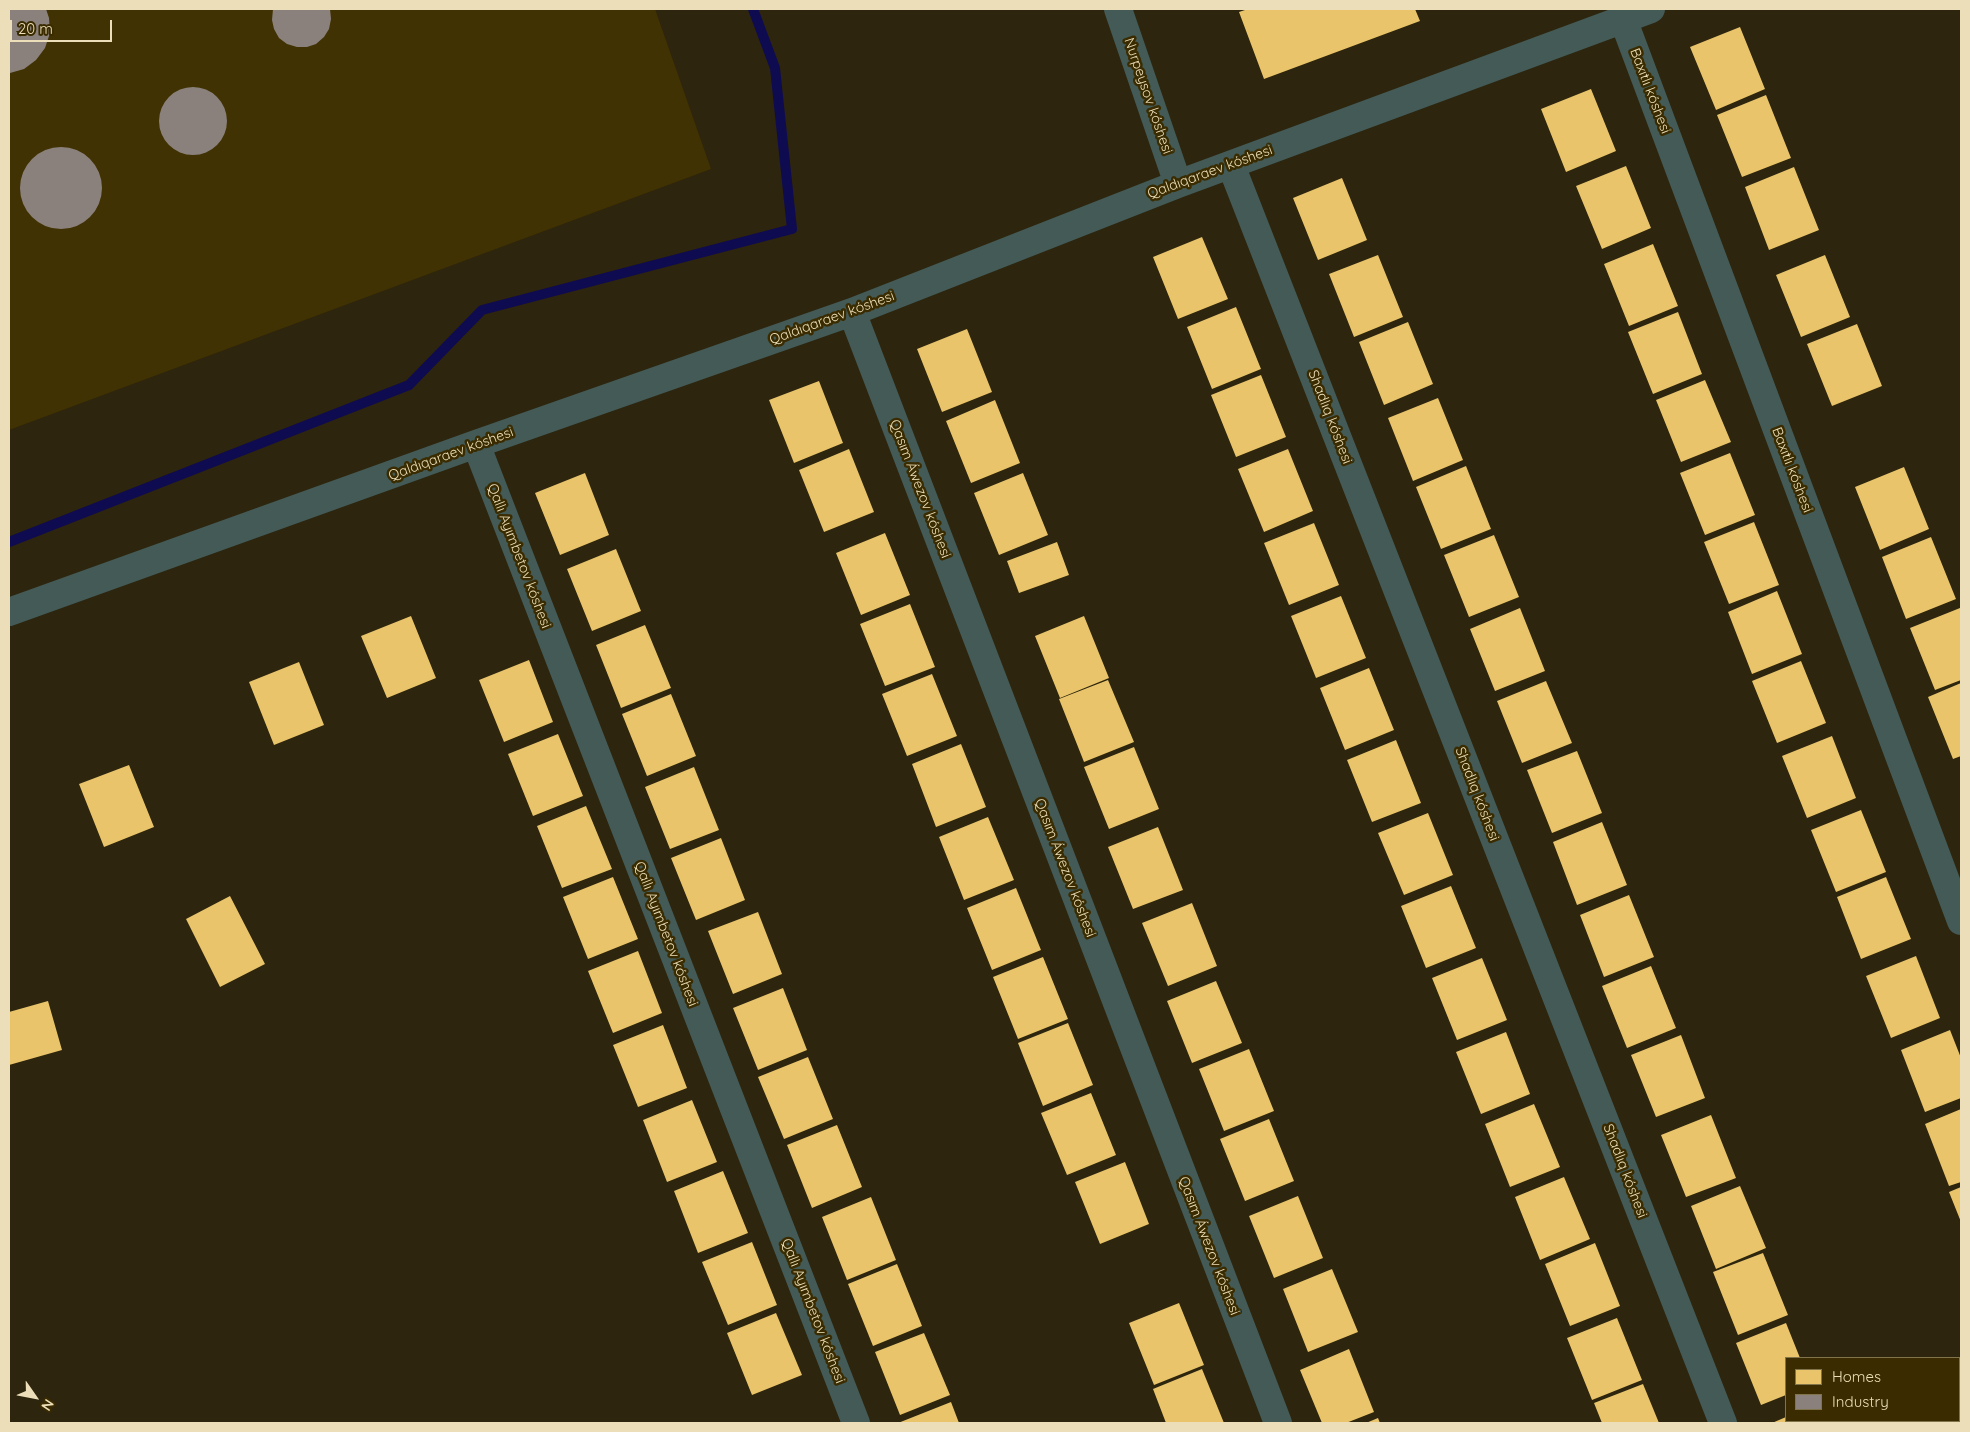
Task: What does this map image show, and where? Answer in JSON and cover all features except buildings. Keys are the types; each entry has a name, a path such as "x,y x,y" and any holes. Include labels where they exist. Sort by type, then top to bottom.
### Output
{"street":[{"name":"Nurpeysov kóshesi","path":"1118,9 1178,184"},
{"name":"Qaldıqaraev kóshesi","path":"9,612 476,444 852,312 1178,184 1650,9"},
{"name":"Baxıtlı kóshesi","path":"1623,20 1961,921"},
{"name":"Shadlıq kóshesi","path":"1231,165 1723,1423"},
{"name":"Qasım Áwezov kóshesi","path":"852,312 1278,1423"},
{"name":"Qallı Ayımbetov kóshesi","path":"476,444 856,1423"}],"shaded area":[{"path":"9,9 655,9 711,169 9,430"}],"waterway":[{"path":"9,542 409,385 482,310 792,229 775,68 753,9"}]}
